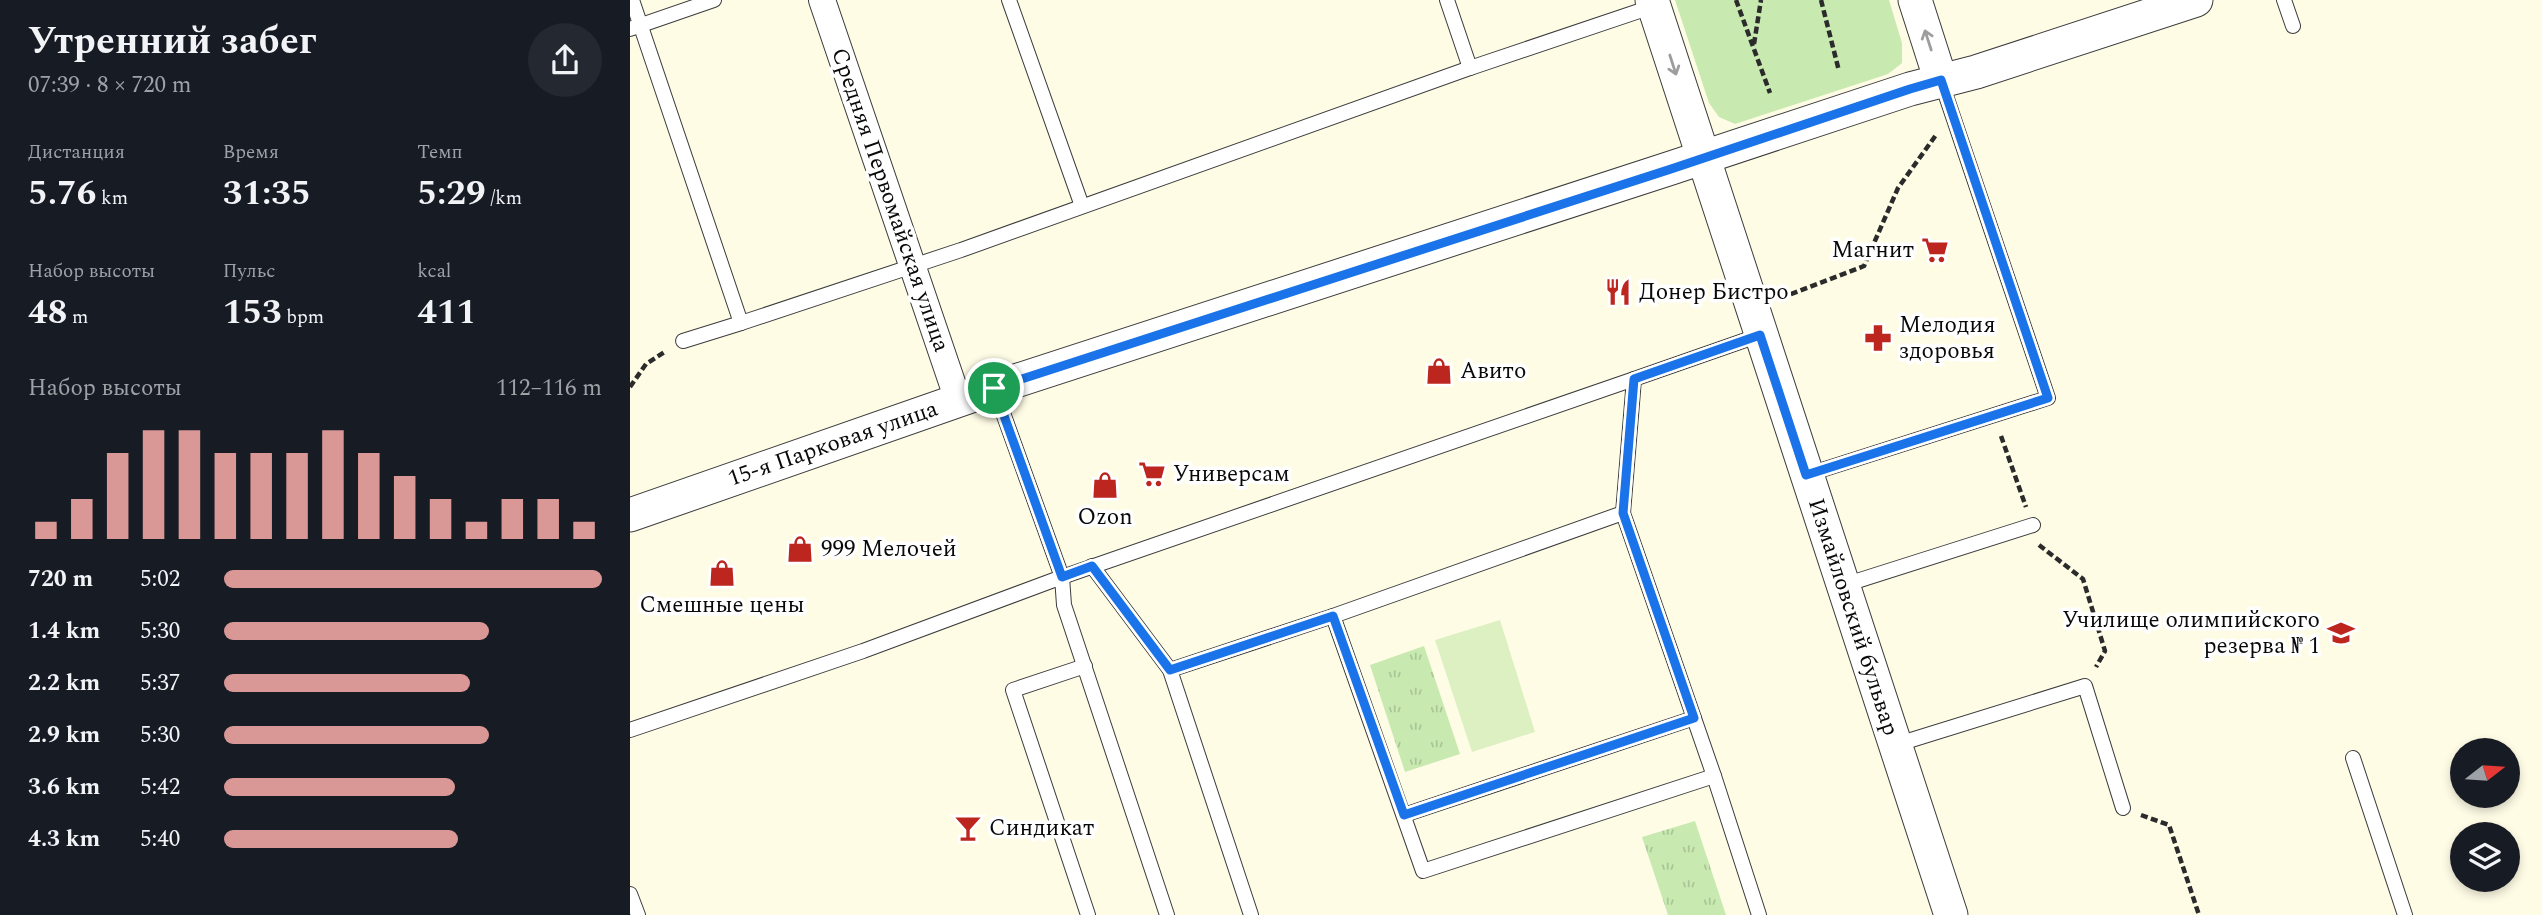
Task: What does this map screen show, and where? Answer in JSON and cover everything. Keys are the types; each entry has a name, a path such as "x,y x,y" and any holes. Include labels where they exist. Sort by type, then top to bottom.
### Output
{"street":[{"name":"Средняя Первомайская улица","path":"822,0 958,400"},
{"path":"1915,0 1947,96"},
{"name":"15-я Парковая улица","path":"630,515 994,388 1910,89 1947,96 1976,72 2196,0"},
{"name":"Измайловский бульвар","path":"1653,3 1951,915"}],"lane":[{"path":"632,0 635,27 741,323"},
{"path":"635,27 714,0"},
{"path":"1009,0 1082,206"},
{"path":"1447,0 1470,68"},
{"path":"2284,0 2293,26"},
{"path":"683,341 913,266 1653,3"},
{"path":"1806,475 2048,398 1947,96"},
{"path":"630,730 863,651 1092,566 1760,335"},
{"path":"1634,379 1623,513 1759,915"},
{"path":"994,388 1062,577 1064,605 1167,915"},
{"path":"1170,670 1333,616 1623,513"},
{"path":"1842,586 2032,525"},
{"path":"1092,566 1170,670 1251,915"},
{"path":"1333,616 1423,871 1714,776"},
{"path":"1085,666 1013,690 1088,915"},
{"path":"1895,745 2085,686 2123,808"},
{"path":"1404,815 1694,718"},
{"path":"2353,758 2405,915"},
{"path":"630,894 638,915"}],"path":[{"path":"1736,0 1770,93"},
{"path":"1753,46 1761,0"},
{"path":"1821,0 1839,71"},
{"path":"1777,300 1864,266 1898,188 1947,96"},
{"path":"630,387 646,364 683,341"},
{"path":"1994,415 2039,545 2083,579 2105,651 2085,686"},
{"path":"2123,808 2169,825 2199,915"}],"green space":[{"path":"1675,0 1889,0 1902,43 1902,63 1888,74 1735,124 1719,117 1709,103"},
{"path":"1500,620 1535,732 1472,752 1435,640"},
{"path":"1424,646 1460,754 1405,772 1370,665"},
{"path":"1695,821 1726,915 1668,915 1642,837"}],"place":[{"name":"Магнит","path":"1935,250"},
{"name":"Донер Бистро","path":"1618,292"},
{"name":"Мелодия здоровья","path":"1878,338"},
{"name":"Авито","path":"1439,371"},
{"name":"Универсам","path":"1152,474"},
{"name":"Ozon","path":"1105,485"},
{"name":"999 Мелочей","path":"800,549"},
{"name":"Смешные цены","path":"722,573"},
{"name":"Училище олимпийского резерва № 1","path":"2341,633"},
{"name":"Синдикат","path":"968,828"}],"route":[{"path":"1941,80 2048,398 1806,475 1760,335 1634,379 1623,513 1694,718 1404,815 1333,616 1170,670 1092,566 1062,577 994,388 1941,80"}]}
